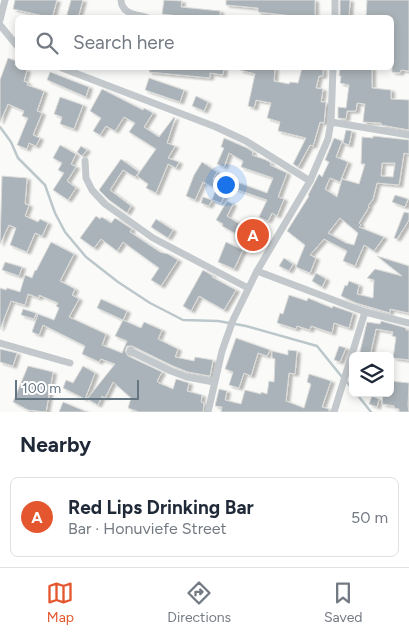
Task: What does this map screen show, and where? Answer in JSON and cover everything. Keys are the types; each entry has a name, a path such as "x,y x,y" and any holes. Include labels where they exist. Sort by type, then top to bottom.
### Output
{"street":[{"path":"0,20 4,0"},
{"path":"121,0 123,8 127,12 138,15"},
{"path":"335,0 335,15"},
{"path":"1,27 15,43"},
{"path":"67,70 216,127 246,141 310,181"},
{"path":"208,412 222,351 232,324 257,271 310,181 328,139 331,122 333,70"},
{"path":"331,122 409,135"},
{"path":"85,161 86,178 92,190 105,204 153,238 248,288"},
{"path":"257,271 365,312 409,323"},
{"path":"334,412 365,312"},
{"path":"0,343 70,363"},
{"path":"130,351 187,377 214,382"}],"building":[{"path":"15,0 57,0 53,15 39,15 13,9"},
{"path":"71,0 83,0 79,15 67,15"},
{"path":"164,0 182,1 181,7 220,11 220,15 162,14"},
{"path":"226,0 315,0 315,15 284,15 258,12 258,8 226,5"},
{"path":"340,0 350,0 349,15 340,15"},
{"path":"367,0 409,0 409,71 392,72 394,70 394,15 366,15"},
{"path":"8,58 15,61 15,70 27,70 24,81 28,83 27,85 44,91 37,111 42,113 33,135 40,138 36,146 29,143 27,149 17,145 28,118 22,116 24,111 8,104 0,122 0,80"},
{"path":"150,70 224,70 223,75 210,73 210,78 149,72"},
{"path":"240,70 275,70 274,81 289,84 290,82 298,83 301,70 323,70 323,76 319,76 316,88 323,89 321,102 326,102 324,123 320,122 313,146 310,145 298,167 293,164 306,138 278,131 280,122 267,118 271,103 256,100 254,108 248,106 255,74"},
{"path":"340,70 372,70 372,88 391,90 391,99 409,100 409,130 381,125 381,123 363,122 365,104 357,103 356,111 347,111 346,119 338,118 338,107 346,108 349,85 340,83 341,76 339,76"},
{"path":"50,72 89,87 86,97 47,80"},
{"path":"149,78 184,90 180,102 145,90"},
{"path":"102,89 143,110 144,108 153,113 144,127 159,137 175,118 167,143 175,146 168,158 179,162 176,168 168,164 156,193 146,188 148,184 137,176 156,149 129,132 135,123 124,117 115,131 106,126 100,135 93,131 101,118 90,111"},
{"path":"196,96 208,102 204,111 192,106"},
{"path":"60,97 83,105 74,129 60,124 62,117 54,114"},
{"path":"346,130 352,131 349,145 343,143"},
{"path":"373,136 409,140 409,154 404,153 399,185 377,183 373,199 359,223 361,225 359,227 384,237 374,251 364,245 355,266 343,261 347,251 324,239 310,255 316,258 310,273 296,267 305,245 287,231 309,196 319,174 322,177 329,162 325,160 334,138 342,141 336,157 348,162 340,182 330,178 325,189 337,197 342,179 359,184 365,164 361,164 362,137 373,138","holes":["382,163 395,163 393,177 381,176","340,218 358,233 354,245 346,243 328,233"]},
{"path":"224,138 247,148 253,152 252,155 266,160 271,163 270,165 287,173 278,197 284,199 277,216 272,213 268,221 259,217 267,200 229,187 231,180 267,193 273,178 241,167 243,161 229,153 224,167 217,164 224,148 221,147"},
{"path":"60,145 76,154 71,164 76,167 67,181 76,188 68,200 53,190 64,173 58,170 62,163 53,158"},
{"path":"81,146 87,150 82,156 77,152"},
{"path":"121,159 139,172 135,177 123,170 110,190 131,206 127,213 99,190"},
{"path":"202,162 217,172 213,179 228,188 221,203 212,200 216,189 203,182 195,200 186,196 194,175"},
{"path":"2,176 27,178 25,204 29,205 25,216 38,222 40,219 48,223 42,236 35,233 27,252 10,245 16,228 9,225 0,244"},
{"path":"395,195 408,199 405,207 392,202"},
{"path":"203,197 212,200 209,206 201,203"},
{"path":"227,201 233,204 227,216 264,239 259,247 222,226 223,224 216,220"},
{"path":"404,212 409,213 409,220 397,239 394,238"},
{"path":"96,216 100,219 102,217 111,223 115,218 132,229 130,232 160,252 178,260 161,286 151,280 159,268 123,242 117,251 101,239 94,248 80,238"},
{"path":"156,219 173,230 168,238 151,227"},
{"path":"51,242 74,254 60,281 75,289 72,295 79,299 69,317 106,334 102,345 122,353 127,341 115,336 123,320 141,328 144,322 162,330 158,339 178,349 175,357 194,361 195,357 213,360 210,376 188,372 132,346 127,346 125,351 128,356 162,372 157,381 159,383 173,389 176,379 189,383 187,391 202,395 201,402 204,403 203,412 139,412 128,408 131,398 113,382 105,398 102,396 98,405 87,399 115,364 101,359 99,362 82,354 85,346 43,325 39,335 32,332 38,314 54,320 59,308 56,306 58,303 39,295 39,298 28,294 25,305 11,301 0,329 0,288 20,292 25,275 32,278"},
{"path":"226,242 243,250 234,269 218,262"},
{"path":"377,256 409,266 409,313 390,309 390,313 356,303 341,296 345,285 347,286 349,281 359,285 357,294 373,298 374,280 367,278 375,269 402,276"},
{"path":"284,258 293,264 289,271 279,266"},
{"path":"5,262 22,267 19,276 2,270"},
{"path":"203,270 236,290 224,310 199,296 191,311 183,306"},
{"path":"316,273 326,279 322,287 312,281"},
{"path":"289,295 307,301 308,298 332,308 333,306 353,313 349,328 334,323 332,333 311,326 310,330 297,326 296,329 277,323 280,313 283,314"},
{"path":"101,299 127,311 123,320 97,308"},
{"path":"23,309 36,313 34,319 21,315"},
{"path":"381,321 409,330 409,360 394,358 396,337 392,336 393,332 376,329 371,352 360,352 367,322 380,324"},
{"path":"236,338 270,350 267,356 258,353 251,376 244,373 239,388 229,385 233,372 225,369"},
{"path":"339,346 346,348 340,362 334,360"},
{"path":"0,349 17,353 13,366 0,362"},
{"path":"288,350 297,351 295,374 289,373 286,401 304,408 311,384 307,382 309,374 331,381 322,407 329,409 329,412 221,412 222,407 215,406 219,389 227,391 225,400 241,404 245,390 267,394 269,381 274,382 275,359 272,358 272,351 288,355"},
{"path":"28,366 53,372 46,412 28,410 13,402"},
{"path":"83,366 95,373 85,399 63,388 66,380 73,383"},
{"path":"394,381 409,383 409,412 399,412 399,409 394,408 394,406 382,404 383,397 394,397"},
{"path":"372,397 379,399 377,407 369,404"},
{"path":"63,402 87,412 59,412"}],"waterway":[{"path":"0,127 11,142 18,158 45,185 55,213 65,232 86,257 118,282 150,303 183,320 218,321 246,326 317,346 342,377"},
{"path":"346,381 349,385"},
{"path":"359,397 371,412"}],"place":[{"name":"Red Lips Drinking Bar","path":"253,235"}]}
